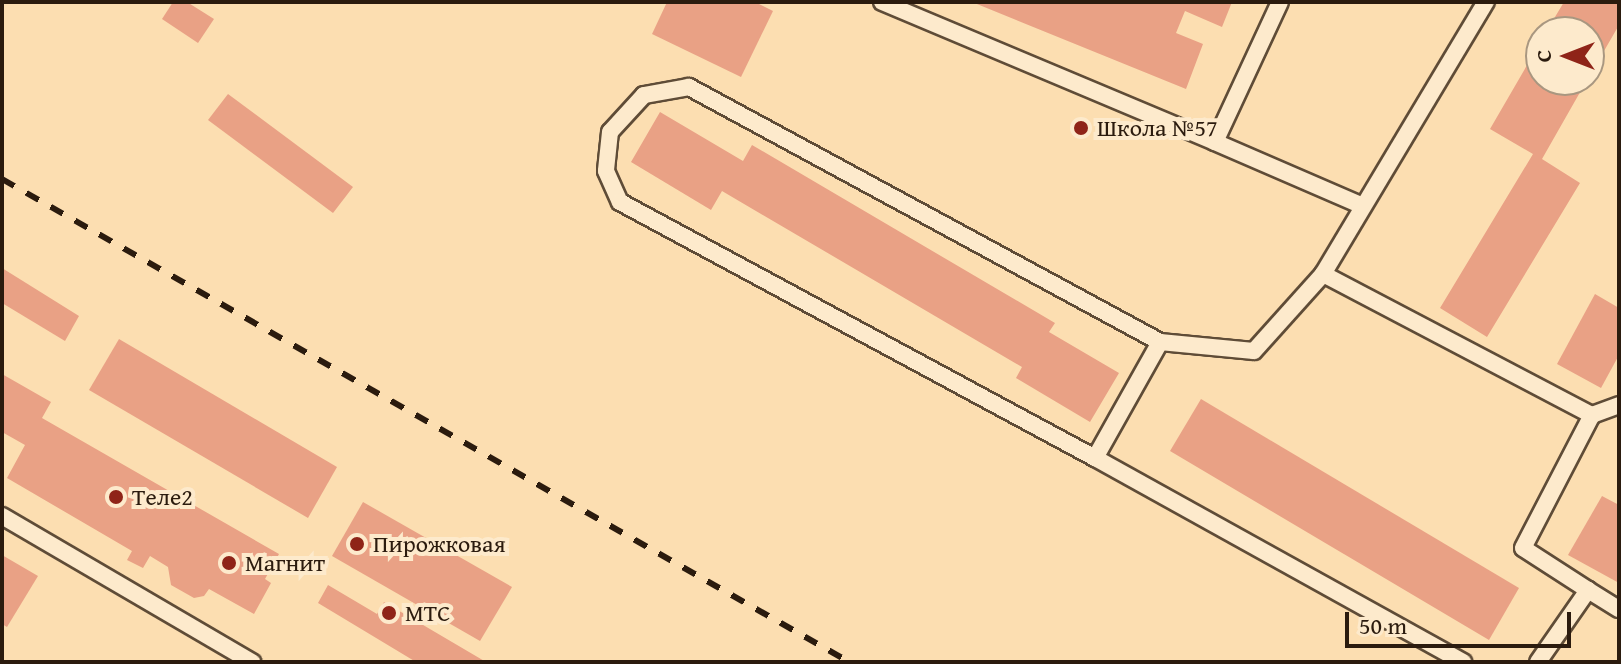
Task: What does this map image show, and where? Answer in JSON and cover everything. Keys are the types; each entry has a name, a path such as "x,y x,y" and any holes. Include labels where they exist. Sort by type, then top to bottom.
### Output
{"lane":[{"path":"882,2 1363,206"},
{"path":"1215,142 1280,2"},
{"path":"1463,662 1095,458 620,202 606,171 610,132 644,95 689,87 1160,342 1254,351 1323,274 1486,2"},
{"path":"1323,274 1592,415"},
{"path":"1095,458 1160,342"},
{"path":"1619,405 1592,415 1523,548 1619,609"},
{"path":"2,516 252,662"},
{"path":"1538,662 1588,590"}],"building":[{"path":"173,2 187,2 214,19 198,43 162,19"},
{"path":"667,2 755,2 773,11 741,77 652,34"},
{"path":"972,2 1232,2 1222,27 1185,11 1176,33 1203,44 1186,89"},
{"path":"1564,2 1619,2 1619,25 1605,49 1605,16 1556,16"},
{"path":"1525,69 1525,96 1578,96 1542,159 1580,183 1487,337 1440,308 1533,154 1490,129"},
{"path":"228,94 353,187 333,213 208,120"},
{"path":"660,112 743,161 752,145 1055,323 1049,332 1119,373 1090,422 1016,378 1022,367 722,191 711,210 631,162"},
{"path":"2,268 79,316 65,341 2,303"},
{"path":"1595,294 1619,308 1619,355 1601,388 1557,364"},
{"path":"119,339 337,467 308,518 89,390"},
{"path":"2,374 51,402 42,418 279,554 265,579 271,583 254,614 209,589 204,596 194,598 171,585 168,567 150,556 143,568 127,560 132,551 7,478 25,445 2,432"},
{"path":"1201,399 1519,588 1489,640 1170,451"},
{"path":"1602,496 1619,505 1619,583 1568,555"},
{"path":"363,502 512,587 480,641 332,556"},
{"path":"2,555 38,576 7,627 2,624"},
{"path":"328,585 377,614 384,602 486,662 416,662 318,603"}],"railway":[{"path":"2,179 849,662"}],"place":[{"name":"Школа №57","path":"1081,128"},
{"name":"Теле2","path":"116,497"},
{"name":"Пирожковая","path":"357,544"},
{"name":"Магнит","path":"229,563"},
{"name":"МТС","path":"389,613"}]}
